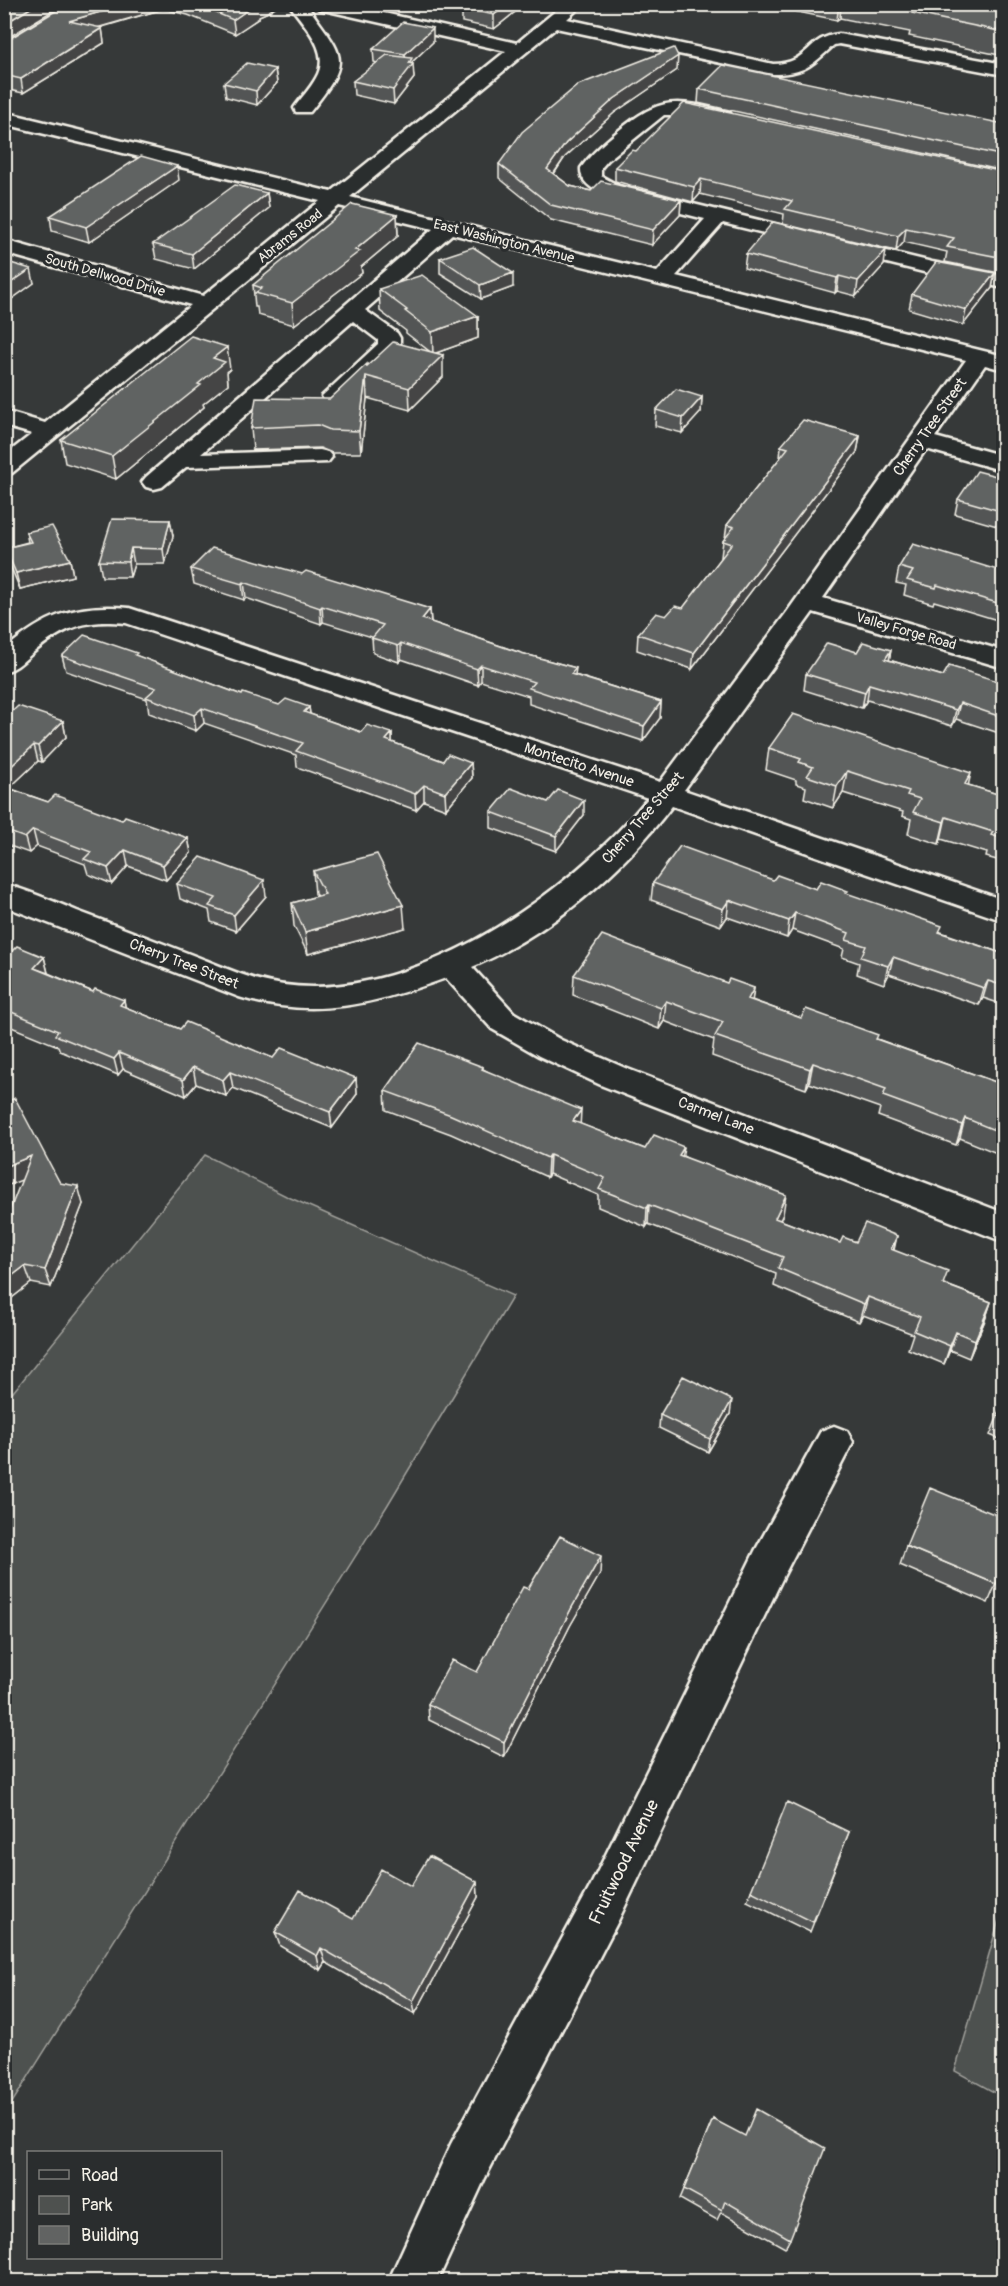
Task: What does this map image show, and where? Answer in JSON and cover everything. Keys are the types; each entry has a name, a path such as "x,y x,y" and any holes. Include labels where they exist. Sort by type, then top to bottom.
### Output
{"street":[{"path":"297,4 327,43 332,61 322,86 303,108"},
{"path":"319,4 521,49"},
{"name":"Abrams Road","path":"4,468 576,4"},
{"path":"391,20 424,8"},
{"path":"554,22 773,69 802,65 826,42 839,39 1004,70"},
{"path":"739,120 693,110 656,111 646,116 591,167 590,172 595,181 603,186 932,268 1004,282"},
{"name":"East Washington Avenue","path":"4,118 991,360"},
{"path":"661,280 718,216"},
{"path":"154,482 447,227"},
{"name":"South Dellwood Drive","path":"4,246 206,303"},
{"path":"315,406 325,404 389,345 388,338 352,310"},
{"name":"Cherry Tree Street","path":"4,894 250,989 279,996 329,999 373,991 452,965 480,952 532,921 610,860 666,794 738,700 921,440 991,360"},
{"path":"245,402 273,407"},
{"path":"4,418 49,432"},
{"path":"921,440 1004,464"},
{"path":"180,459 320,457"},
{"name":"Valley Forge Road","path":"807,602 1004,660"},
{"name":"Montecito Avenue","path":"32,639 49,627 75,616 108,613 129,616 666,794 1004,910"},
{"path":"4,628 32,639 4,664"},
{"name":"Carmel Lane","path":"452,965 503,1021 550,1048 614,1077 1004,1228"},
{"name":"Fruitwood Avenue","path":"412,2282 468,2161 604,1904 769,1564 834,1442"}],"green space":[{"path":"205,1155 286,1196 513,1296 387,1506 5,2114 5,1402"},
{"path":"1003,1906 1003,2097 955,2071"}],"building":[{"path":"4,4 37,4 4,24"},
{"path":"67,4 128,4 69,21 102,28 21,79 4,75 4,42"},
{"path":"195,4 256,4 233,20"},
{"path":"468,4 508,4 494,15 462,8"},
{"path":"891,4 1004,4 1004,32 912,13 916,9"},
{"path":"403,22 433,28 405,54 373,49"},
{"path":"674,48 678,56 614,99 566,143 547,169 570,186 591,191 601,181 681,200 653,230 551,205 499,164 522,132 578,85"},
{"path":"387,55 412,58 409,63 413,64 393,90 353,81"},
{"path":"247,63 275,69 256,91 224,83"},
{"path":"723,65 1004,124 1004,156 699,89"},
{"path":"684,103 1004,172 1004,258 947,247 954,238 906,228 898,236 785,209 792,201 701,179 694,187 615,167 632,150 636,151"},
{"path":"141,156 177,166 86,227 50,216"},
{"path":"235,185 267,193 192,254 153,244"},
{"path":"352,204 397,215 355,250 360,251 292,303 255,293 262,288 253,285"},
{"path":"773,222 886,250 858,281 839,276 837,278 746,254"},
{"path":"473,247 513,273 480,285 440,258"},
{"path":"4,261 31,269 4,286"},
{"path":"936,262 995,273 966,310 912,294"},
{"path":"422,275 478,316 432,332 379,289"},
{"path":"191,336 227,347 213,358 225,362 198,384 201,385 112,456 61,440"},
{"path":"393,342 443,355 409,388 366,376 359,431 330,430 318,425 251,428 256,398 330,399"},
{"path":"676,389 702,397 683,418 656,410"},
{"path":"803,420 860,436 694,653 638,634 656,613 666,616 675,606 683,608 732,544 723,541 734,527 727,525 788,448 781,446"},
{"path":"977,471 1004,478 1000,486 1004,487 1004,512 958,499"},
{"path":"112,519 170,520 163,549 131,548 128,562 99,561"},
{"path":"52,526 70,560 16,573 5,548 31,542 26,532"},
{"path":"913,544 1004,572 1004,605 937,585 936,588 907,580 913,571 899,567"},
{"path":"212,548 302,574 306,571 430,609 422,619 521,653 576,668 571,674 661,702 644,726 529,688 534,682 481,665 477,669 401,643 398,646 372,638 383,625 322,606 320,608 244,582 242,584 191,569"},
{"path":"84,635 137,653 135,655 242,695 243,693 279,705 286,699 309,707 304,712 361,732 367,725 392,733 386,740 443,761 448,754 471,763 445,793 424,785 415,794 296,751 303,743 202,708 194,715 146,697 156,688 62,656"},
{"path":"863,642 891,650 885,659 943,676 949,666 1004,683 1004,718 960,703 956,710 869,684 865,692 806,674 827,643 857,652"},
{"path":"18,706 63,721 38,746 34,745 4,773 4,719"},
{"path":"793,714 971,773 965,784 1004,796 1004,839 991,835 993,832 946,817 944,822 913,812 920,799 907,795 909,791 847,771 837,786 807,776 813,767 799,762 801,759 769,748"},
{"path":"4,787 48,802 55,795 122,820 125,816 188,838 163,865 125,850 108,868 84,859 91,852 33,830 25,838 4,830"},
{"path":"511,788 548,802 558,790 584,800 556,836 491,812"},
{"path":"680,846 773,880 777,875 816,889 821,881 848,891 846,893 942,926 939,932 1004,954 1004,986 988,981 984,988 893,957 888,966 861,957 866,946 846,940 849,933 795,913 789,921 729,900 723,909 653,883"},
{"path":"377,854 403,905 305,932 292,903 325,894 313,871"},
{"path":"201,857 264,880 234,915 209,906 216,898 177,884"},
{"path":"602,935 727,983 729,979 754,988 748,999 801,1018 806,1009 878,1035 876,1039 1004,1085 1004,1134 965,1118 962,1125 883,1096 886,1089 813,1063 810,1069 715,1036 723,1022 666,1001 661,1008 574,975"},
{"path":"17,946 44,957 34,968 93,992 95,989 124,1000 120,1005 180,1029 186,1022 273,1058 281,1048 356,1078 330,1112 230,1072 223,1080 193,1067 183,1080 119,1053 114,1059 55,1035 58,1031 4,1009 4,959"},
{"path":"419,1043 483,1067 482,1069 581,1110 573,1121 645,1149 654,1135 684,1147 679,1155 786,1195 775,1218 840,1243 843,1237 856,1242 865,1223 897,1236 891,1249 948,1271 943,1284 991,1302 975,1340 956,1332 950,1346 914,1331 920,1317 868,1297 864,1304 778,1268 783,1257 649,1205 647,1208 599,1189 605,1178 550,1155 548,1158 451,1115 385,1091"},
{"path":"15,1098 60,1183 78,1186 45,1270 25,1266 4,1282 4,1225 31,1156 4,1167 4,1103"},
{"path":"683,1376 732,1400 710,1439 660,1415"},
{"path":"1004,1401 1004,1417 997,1415"},
{"path":"930,1488 1004,1518 1004,1563 996,1584 906,1546"},
{"path":"560,1536 601,1556 571,1609 504,1742 428,1704 452,1660 477,1672 523,1587 528,1589"},
{"path":"787,1802 849,1832 813,1922 751,1891"},
{"path":"429,1856 477,1882 413,2001 321,1948 317,1956 275,1932 300,1890 353,1919 381,1869 411,1886"},
{"path":"756,2109 825,2148 790,2239 725,2201 722,2210 684,2189 713,2119 745,2136"}]}
